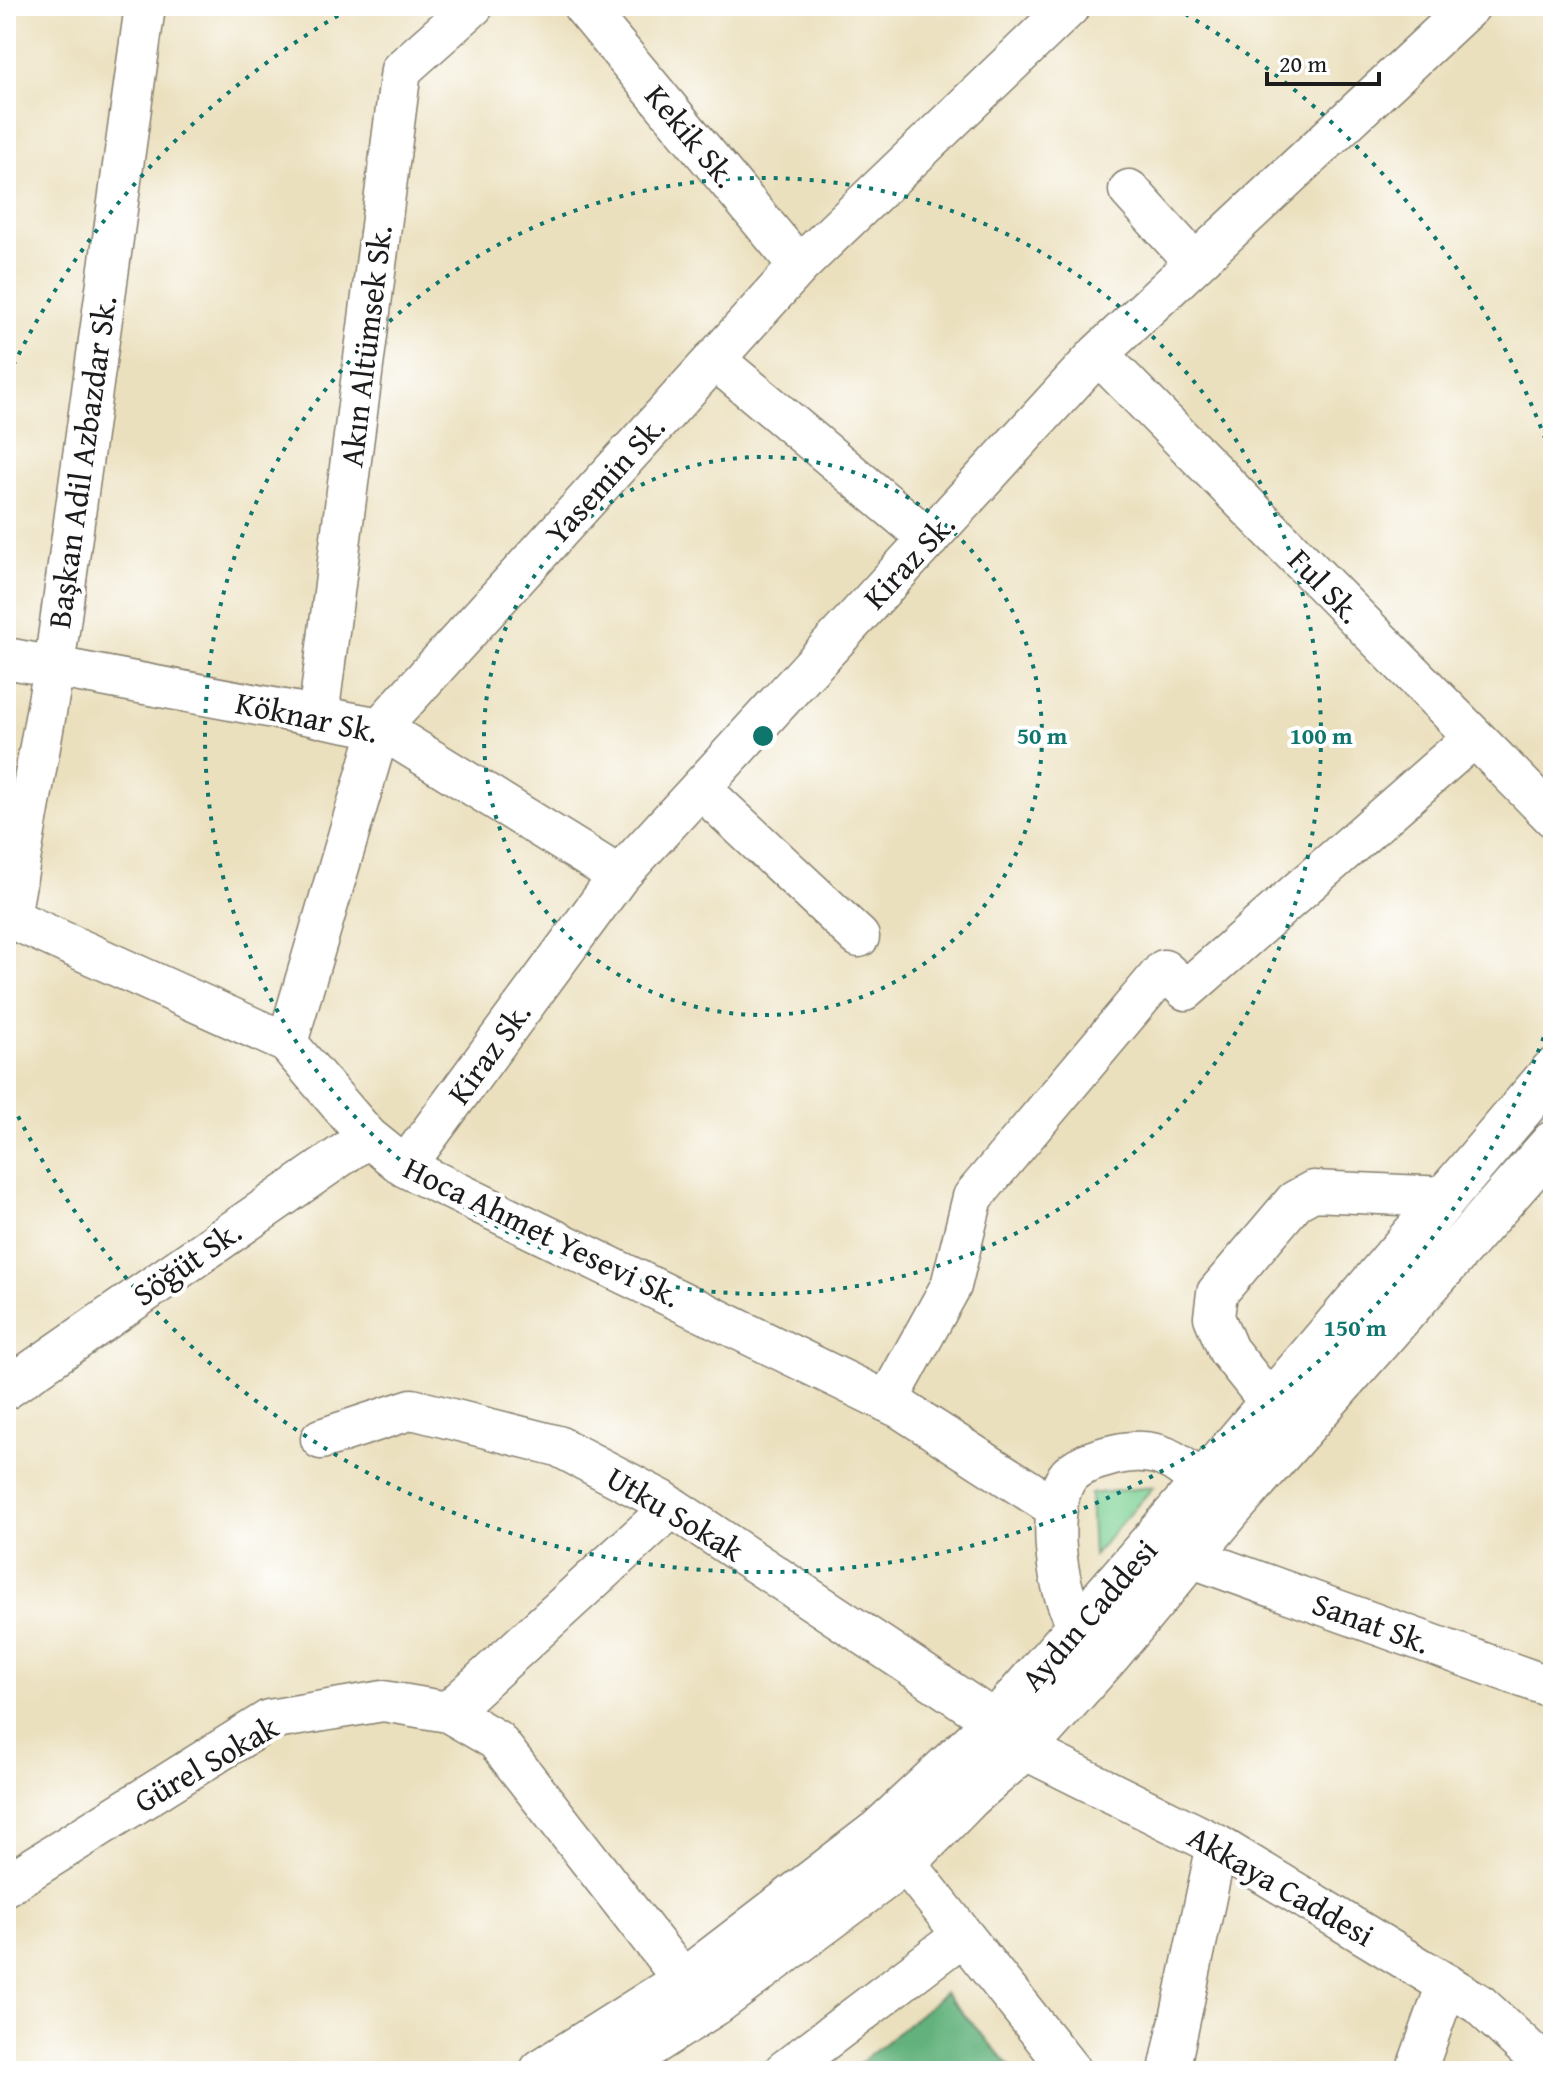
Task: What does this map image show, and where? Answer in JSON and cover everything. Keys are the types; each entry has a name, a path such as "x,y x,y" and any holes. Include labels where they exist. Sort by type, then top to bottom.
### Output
{"main road":[{"name":"Aydın Caddesi","path":"1095,1640 1190,1557 1216,1497 1271,1404 1553,1071"},
{"name":"Aydın Caddesi","path":"608,2071 714,2004 905,1862 969,1797 1010,1735 1216,1497 1553,1143"},
{"name":"Aydın Caddesi","path":"542,2071 684,1981 1010,1735"}],"street":[{"name":"Başkan Adil Azbazdar Sk.","path":"8,916 54,667 145,6"},
{"name":"Akın Altümsek Sk.","path":"318,717 401,70 473,6"},
{"name":"Kekik Sk.","path":"583,6 799,266"},
{"name":"Yasemin Sk.","path":"287,1043 380,728 799,266 1070,6"},
{"name":"Kiraz Sk.","path":"405,1167 619,876 1098,354 1470,6"},
{"path":"1129,190 1195,263"},
{"name":"Ful Sk.","path":"1098,354 1553,817"},
{"path":"714,359 929,539"},
{"name":"Köknar Sk.","path":"6,658 380,728 619,876"},
{"path":"887,1402 951,1286 973,1197 1164,970 1186,990 1474,737"},
{"path":"700,788 859,937"},
{"name":"Hoca Ahmet Yesevi Sk.","path":"8,916 287,1043 368,1137 405,1167 887,1402 1056,1508"},
{"name":"Söğüt Sk.","path":"6,1389 368,1137"},
{"path":"1271,1404 1228,1350 1214,1317 1217,1293 1227,1281 1295,1201 1313,1191 1446,1197"},
{"name":"Utku Sokak","path":"321,1439 412,1409 558,1446 672,1507 1010,1735"},
{"path":"1095,1640 1065,1595 1058,1574 1056,1508 1066,1477 1088,1461 1120,1453 1150,1452 1172,1460 1216,1497"},
{"path":"448,1712 672,1507"},
{"name":"Sanat Sk.","path":"1190,1557 1553,1688"},
{"name":"Gürel Sokak","path":"6,1885 269,1720 383,1701 448,1712 496,1740 684,1981"},
{"name":"Akkaya Caddesi","path":"1010,1735 1217,1845 1447,1984 1479,2004 1551,2071"},
{"path":"1169,2071 1217,1845"},
{"path":"905,1862 1071,2071"},
{"path":"784,2071 963,1935"},
{"path":"1416,2071 1447,1984"}],"green space":[{"path":"1153,1487 1093,1556 1090,1494"},
{"path":"945,1993 1014,2071 851,2071"}]}
